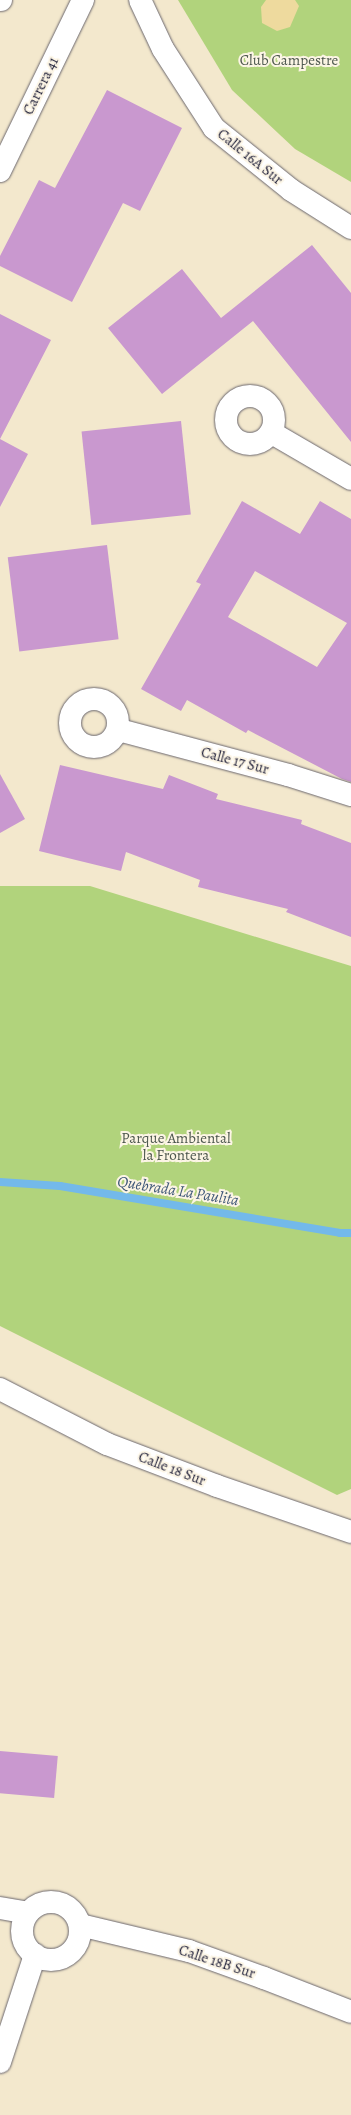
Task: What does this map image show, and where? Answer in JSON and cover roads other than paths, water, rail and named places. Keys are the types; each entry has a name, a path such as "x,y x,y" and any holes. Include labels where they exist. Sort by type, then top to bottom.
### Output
{"street":[{"name":"Carrera 41","path":"0,171 83,0"},
{"name":"Calle 16A Sur","path":"140,0 163,49 214,128 291,190 351,228"},
{"path":"272,432 351,479"},
{"name":"Calle 17 Sur","path":"119,730 288,775 351,795"},
{"name":"Calle 18 Sur","path":"0,1389 108,1444 217,1486 351,1532"},
{"path":"53,1901 70,1909 76,1916 80,1925 80,1935 71,1952 54,1960 35,1955 26,1944 22,1931 27,1913 43,1903 53,1901"},
{"path":"0,1908 27,1913"},
{"name":"Calle 18B Sur","path":"80,1925 188,1951 264,1978 351,2012"},
{"path":"0,2062 35,1955"}],"waterway":[{"name":"Quebrada La Paulita","path":"0,1182 60,1186 340,1233 351,1233"}],"park label":[{"name":"Club Campestre","path":"289,61"},
{"name":"Parque Ambiental la Frontera","path":"176,1146"}]}
